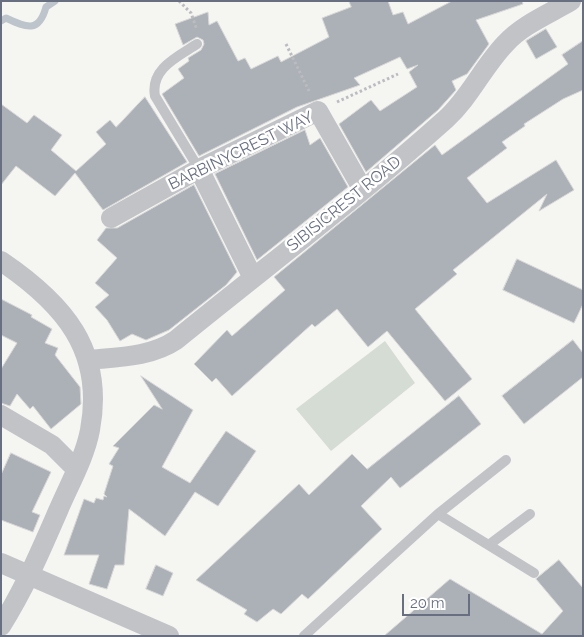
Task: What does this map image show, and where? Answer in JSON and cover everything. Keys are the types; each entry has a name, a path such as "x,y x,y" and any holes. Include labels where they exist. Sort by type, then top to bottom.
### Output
{"street":[{"name":"SIBISICREST ROAD","path":"88,360 144,354 167,346 363,190 463,102 503,45 513,36 571,1"},
{"name":"BARBINYCREST WAY","path":"112,218 199,169 318,111 363,190"},
{"path":"199,169 253,278"},
{"path":"1,261 45,294 63,313 75,331 88,360 92,383 90,431 76,469 30,576 1,626"},
{"path":"1,415 52,445 76,469"},
{"path":"1,563 169,636"}],"lane":[{"path":"196,44 167,64 155,80 154,87 155,96 199,169"},
{"path":"304,636 399,547 506,460"},
{"path":"438,514 490,544 534,573"},
{"path":"490,544 530,514"}],"path":[{"path":"179,1 190,13 196,26 199,40 196,44"},
{"path":"286,44 318,111 398,74"}],"shaded area":[{"path":"385,341 415,383 331,451 296,409"}],"building":[{"path":"349,1 388,1 393,15 403,12 408,24 452,1 522,1 523,4 476,20 489,44 467,74 452,81 456,90 438,110 366,172 339,124 371,100 380,111 417,87 409,72 418,65 407,69 400,57 354,78 360,85 297,107 199,156 162,94 184,78 178,69 189,61 188,58 201,50 204,44 203,40 197,37 183,45 175,24 208,12 209,25 217,21 238,61 245,58 251,69 278,56 281,62 329,37 322,18 351,7"},
{"path":"546,29 557,47 536,59 526,41"},
{"path":"583,41 583,90 563,99 524,124 525,126 502,142 507,148 467,178 487,203 556,160 574,190 539,211 547,194 453,270 457,274 415,309 472,379 445,401 387,331 368,347 337,309 315,327 312,324 232,396 216,378 212,382 194,364 227,330 232,336 285,290 274,277 435,145 442,155 568,64 562,55"},
{"path":"145,97 187,162 103,210 75,173 55,196 16,166 1,185 1,104 27,123 34,115 62,135 51,150 76,171 106,144 96,132 110,120 116,127"},
{"path":"305,130 310,145 320,138 348,187 257,260 215,174"},
{"path":"194,185 237,272 226,285 169,330 146,340 132,334 120,341 107,320 95,307 109,295 95,283 117,258 97,240 106,228 117,228"},
{"path":"517,259 583,290 583,304 574,323 503,290"},
{"path":"1,299 32,315 31,317 52,329 45,343 58,348 55,355 80,387 81,404 51,429 33,406 30,409 17,394 10,406 1,403 1,369 17,343 1,335"},
{"path":"573,340 583,353 583,377 524,424 502,396"},
{"path":"141,376 193,410 162,467 190,483 226,431 256,451 218,506 195,492 165,536 129,509 124,565 115,565 107,589 89,584 99,555 64,555 84,499 94,503 96,498 103,500 104,496 107,497 104,494 113,466 109,464 119,448 113,446 154,405 162,409"},
{"path":"459,396 481,424 400,488 391,477 361,506 382,529 308,599 302,594 281,614 273,609 257,622 244,614 247,610 196,580 299,484 309,495 352,454 367,469"},
{"path":"11,453 51,472 32,512 40,515 33,532 1,520 1,475"},
{"path":"559,560 583,588 583,636 384,636 450,579 542,634 563,611 536,579"},
{"path":"156,565 173,573 163,596 146,589"}],"waterway":[{"path":"1,21 6,18 26,26 36,25 40,21 46,7 55,1"}]}
